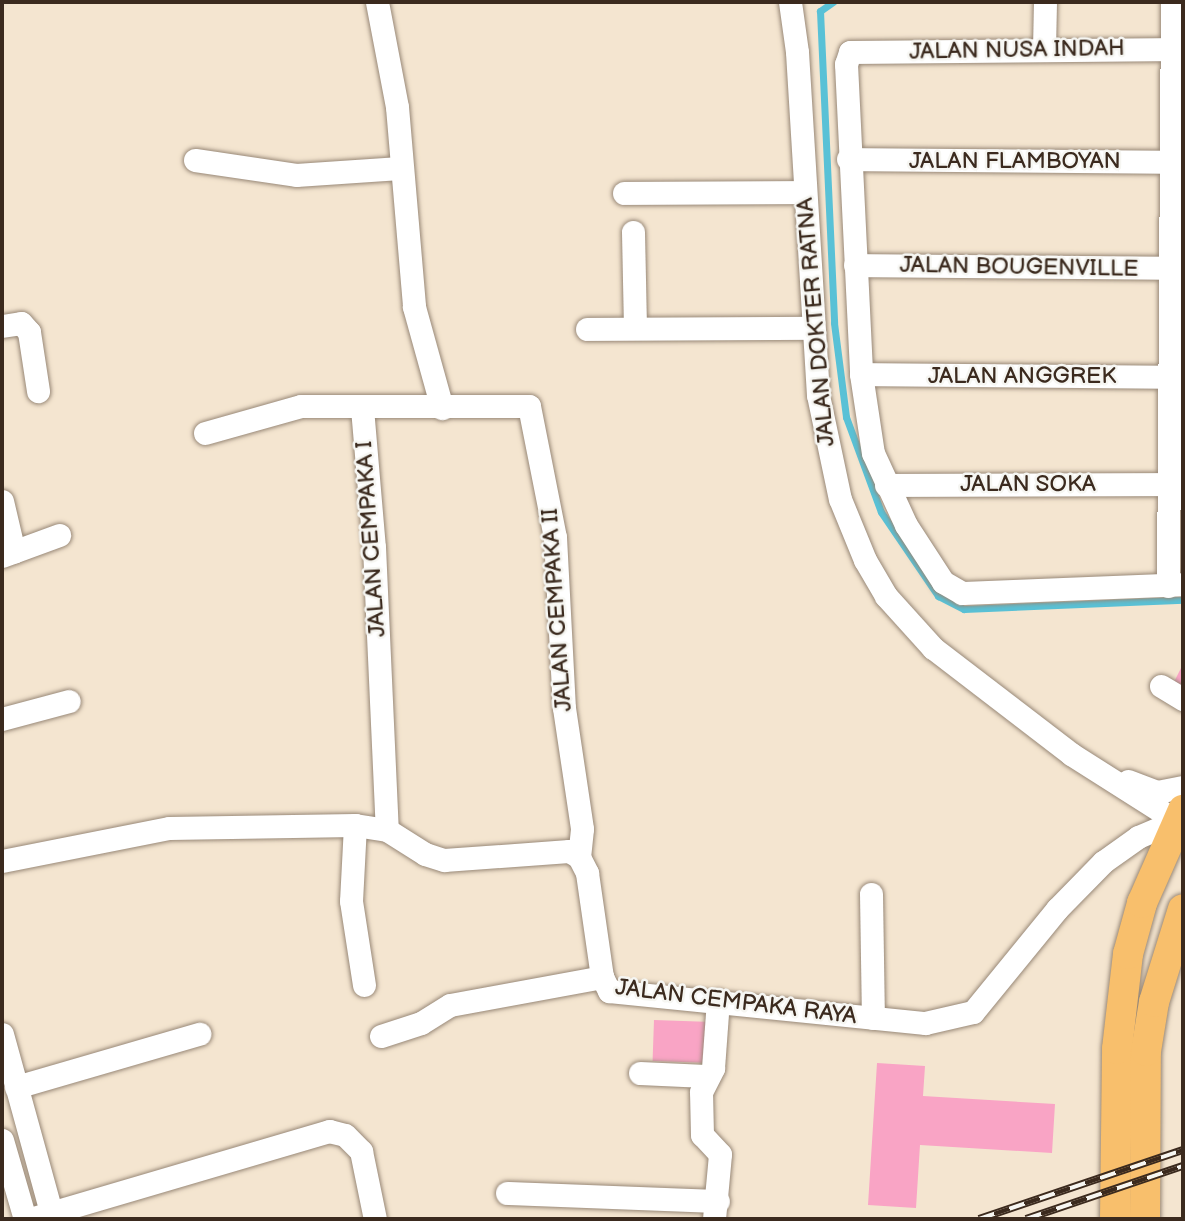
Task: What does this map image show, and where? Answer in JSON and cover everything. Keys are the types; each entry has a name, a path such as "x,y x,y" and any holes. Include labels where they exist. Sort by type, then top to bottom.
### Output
{"main road":[{"path":"1115,1219 1117,1049 1128,954 1180,819"},
{"path":"1144,1219 1146,1051 1154,1002 1183,909"}],"street":[{"path":"377,2 397,107 400,168 414,307 442,408"},
{"name":"JALAN DOKTER RATNA","path":"790,2 797,52 813,328 828,454 853,534 886,596 933,648 1071,754 1180,819"},
{"path":"1044,49 1045,2"},
{"path":"848,159 860,374 873,453 886,485 943,582 962,593 1176,585 1177,49 1172,2"},
{"name":"JALAN NUSA INDAH","path":"848,159 846,64 850,52 1177,49"},
{"name":"JALAN FLAMBOYAN","path":"848,159 1177,162"},
{"path":"195,160 296,175 400,168"},
{"path":"624,192 804,192"},
{"path":"633,232 635,328"},
{"name":"JALAN BOUGENVILLE","path":"855,265 1178,268"},
{"path":"2,326 21,323 29,332 38,391"},
{"path":"587,328 813,328"},
{"name":"JALAN ANGGREK","path":"860,374 1177,377"},
{"name":"JALAN CEMPAKA I","path":"205,433 301,406 362,408 374,547 387,830"},
{"name":"JALAN CEMPAKA II","path":"362,408 530,406 555,537 564,708 582,828 579,857"},
{"name":"JALAN SOKA","path":"886,485 1177,484"},
{"path":"2,501 8,554 59,535"},
{"path":"1161,686 1183,699"},
{"path":"2,719 69,701"},
{"name":"JALAN DOKTER RATNA","path":"1071,754 1144,788 1164,792 1183,787"},
{"name":"JALAN CEMPAKA RAYA","path":"579,857 587,873 602,976 609,991 925,1023 973,1012 1057,909 1103,862 1138,837 1180,819"},
{"path":"2,861 169,828 355,824 387,830 425,854 444,860 552,850 569,850 579,857"},
{"path":"355,824 351,901 364,985"},
{"path":"871,894 873,1018"},
{"path":"381,1036 421,1023 450,1005 602,976"},
{"path":"507,1194 716,1210 720,1154 702,1135 701,1093 705,1076 713,1068 718,1000"},
{"path":"2,1034 16,1087 40,1218"},
{"path":"16,1087 199,1034"},
{"path":"639,1073 705,1076"},
{"path":"40,1218 329,1131 345,1135 361,1151 375,1219"},
{"path":"2,1140 40,1218"}],"building":[{"path":"1183,664 1183,694 1171,688"},
{"path":"654,1020 712,1022 711,1063 653,1061"},
{"path":"877,1063 925,1066 923,1096 1055,1104 1052,1153 920,1145 916,1208 868,1205"}],"waterway":[{"path":"833,2 820,11 834,323 846,417 881,512 938,596 964,609 1183,600"}],"railway":[{"path":"979,1219 1183,1150"},
{"path":"1026,1219 1183,1166"}]}
